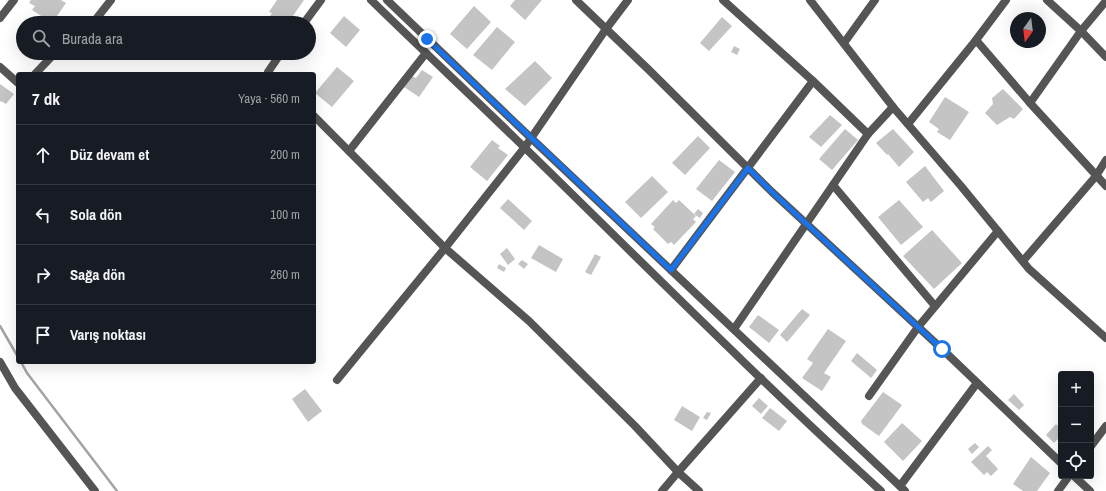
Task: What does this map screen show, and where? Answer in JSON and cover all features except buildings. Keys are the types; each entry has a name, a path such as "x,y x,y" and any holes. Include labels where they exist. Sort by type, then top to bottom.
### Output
{"street":[{"path":"0,18 14,0"},
{"path":"98,16 111,0"},
{"path":"309,16 321,0"},
{"path":"371,0 525,147 589,212 878,490"},
{"path":"387,0 902,489 977,383"},
{"path":"576,0 806,224 918,327 1058,460"},
{"path":"337,380 525,147 606,29 628,0"},
{"path":"722,0 813,81 868,134"},
{"path":"810,0 893,107 1029,269 1106,338"},
{"path":"844,43 875,0"},
{"path":"908,124 976,40 1006,0"},
{"path":"1047,0 1081,31 1106,57"},
{"path":"1030,103 1081,31 1106,1"},
{"path":"976,40 1030,103 1106,186"},
{"path":"349,150 426,53"},
{"path":"37,72 48,60"},
{"path":"268,72 276,60"},
{"path":"0,67 16,81"},
{"path":"671,270 813,81"},
{"path":"734,329 868,134 893,107"},
{"path":"316,118 445,248 530,321 635,426 678,472 699,491"},
{"path":"1023,261 1096,176 1106,160"},
{"path":"833,185 935,306"},
{"path":"869,396 918,327 998,231"},
{"path":"0,362 15,388 96,491"},
{"path":"662,491 761,378"},
{"path":"1093,443 1106,426"},
{"path":"1058,491 1067,479"},
{"path":"1077,479 1090,491"}],"waterway":[{"path":"0,326 16,354"},
{"path":"22,364 27,373 117,491"}],"route":[{"path":"427,39 671,270 748,168 942,349"}]}
